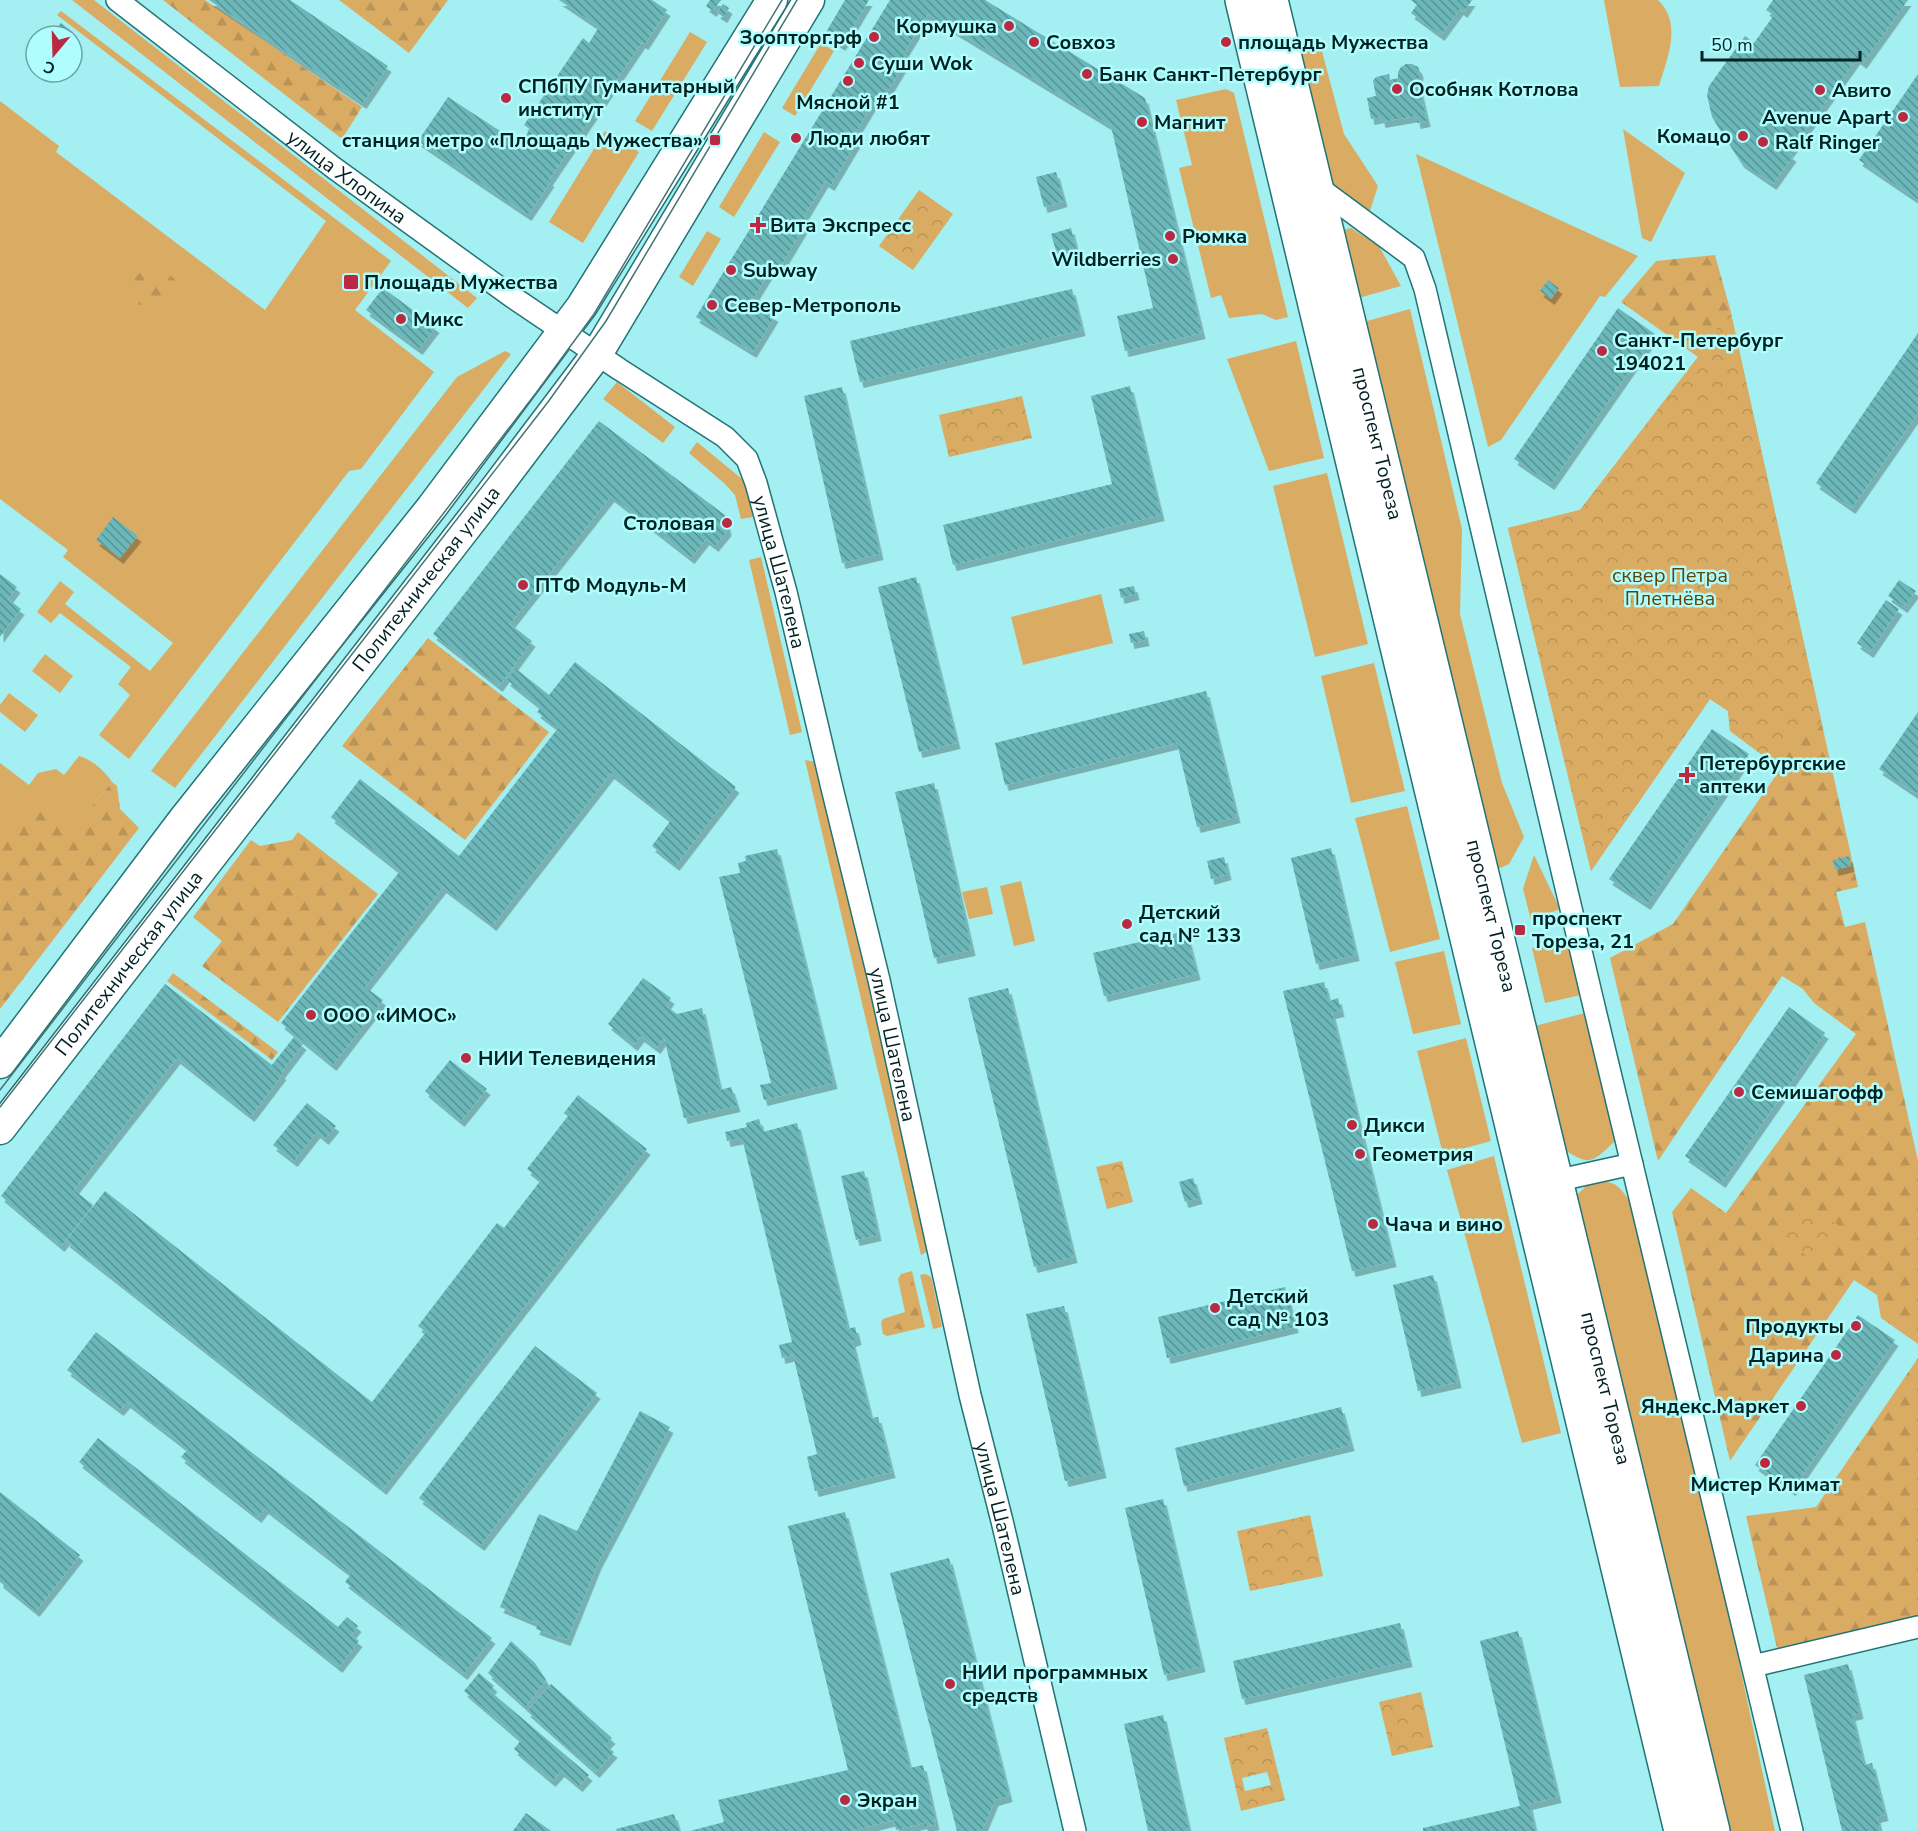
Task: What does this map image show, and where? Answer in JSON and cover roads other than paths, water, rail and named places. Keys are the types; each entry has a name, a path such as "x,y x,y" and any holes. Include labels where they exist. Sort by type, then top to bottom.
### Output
{"main road":[{"name":"Политехническая улица","path":"0,1064 184,819 432,507 580,343 582,306 772,0"},
{"name":"Политехническая улица","path":"0,1129 477,513 580,343 809,0"},
{"name":"проспект Тореза","path":"1242,0 1681,1831"},
{"name":"проспект Тореза","path":"1270,0 1713,1831"}],"street":[{"name":"улица Хлопина","path":"117,0 334,168 580,343"},
{"path":"1315,185 1414,258 1425,289 1792,1831"},
{"name":"улица Шателена","path":"580,343 725,437 747,459 756,483 786,592 831,788 879,980 954,1328 1075,1831"},
{"path":"1555,1181 1632,1164"},
{"path":"1753,1666 1918,1627"}],"tram line":[{"path":"0,1090 536,393 594,314 782,0"},
{"path":"0,1107 548,402 606,321 797,0"}],"place":[{"name":"Кормушка","path":"1009,26"},
{"name":"Зоопторг.рф","path":"874,37"},
{"name":"Совхоз","path":"1034,42"},
{"name":"площадь Мужества","path":"1226,42"},
{"name":"Суши Wok","path":"859,63"},
{"name":"Банк Санкт-Петербург","path":"1087,74"},
{"name":"Мясной #1","path":"848,81"},
{"name":"Особняк Котлова","path":"1397,89"},
{"name":"Авито","path":"1820,90"},
{"name":"СПбПУ Гуманитарный институт","path":"506,98"},
{"name":"Avenue Apart","path":"1903,117"},
{"name":"Магнит","path":"1142,122"},
{"name":"Комацо","path":"1743,136"},
{"name":"Люди любят","path":"796,138"},
{"name":"станция метро «Площадь Мужества»","path":"715,140"},
{"name":"Ralf Ringer","path":"1763,142"},
{"name":"Вита Экспресс","path":"758,225"},
{"name":"Рюмка","path":"1170,236"},
{"name":"Wildberries","path":"1173,259"},
{"name":"Subway","path":"731,270"},
{"name":"Площадь Мужества","path":"351,282"},
{"name":"Север-Метрополь","path":"712,305"},
{"name":"Микс","path":"401,319"},
{"name":"Санкт-Петербург 194021","path":"1602,351"},
{"name":"Столовая","path":"727,523"},
{"name":"ПТФ Модуль-М","path":"523,585"},
{"name":"Петербургские аптеки","path":"1687,775"},
{"name":"Детский сад № 133","path":"1127,924"},
{"name":"проспект Тореза, 21","path":"1520,930"},
{"name":"ООО «ИМОС»","path":"311,1015"},
{"name":"НИИ Телевидения","path":"466,1058"},
{"name":"Семишагофф","path":"1739,1092"},
{"name":"Дикси","path":"1352,1125"},
{"name":"Геометрия","path":"1360,1154"},
{"name":"Чача и вино","path":"1373,1224"},
{"name":"Детский сад № 103","path":"1215,1308"},
{"name":"Продукты","path":"1856,1326"},
{"name":"Дарина","path":"1836,1355"},
{"name":"Яндекс.Маркет","path":"1801,1406"},
{"name":"Мистер Климат","path":"1765,1463"},
{"name":"НИИ программных средств","path":"950,1684"},
{"name":"Экран","path":"845,1800"}],"park label":[{"name":"сквер Петра Плетнёва","path":"1670,586"}]}
